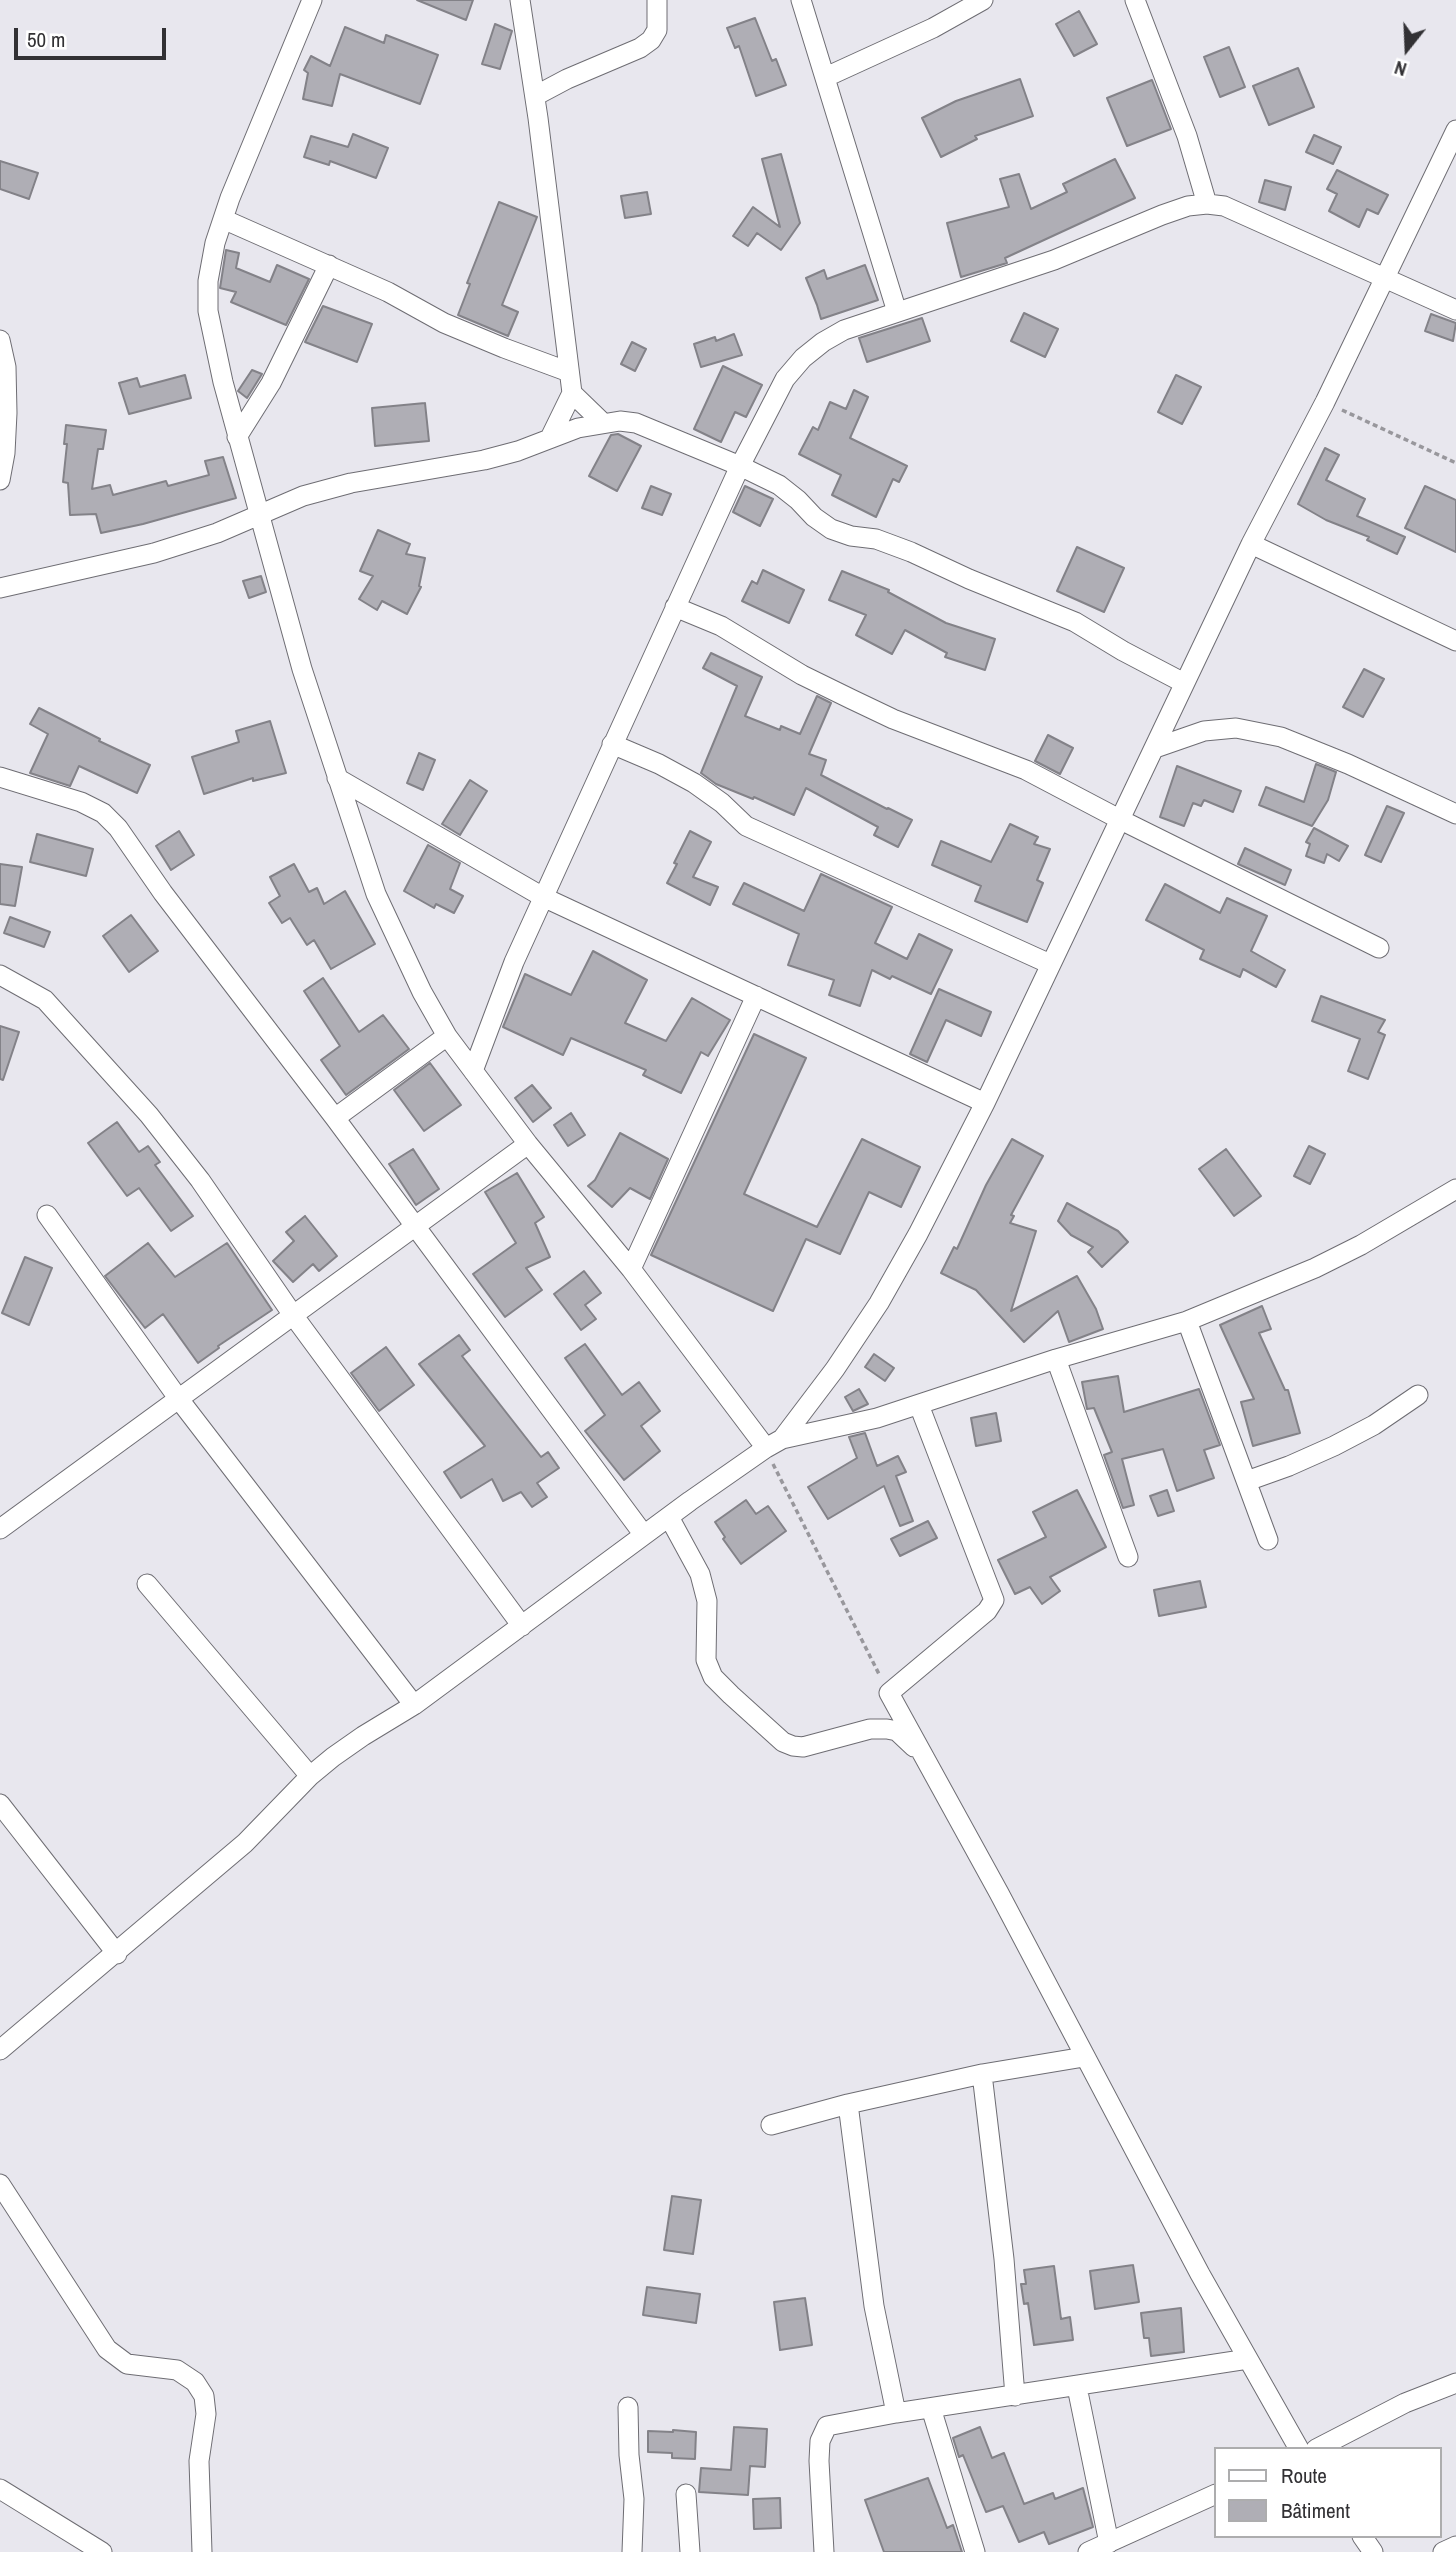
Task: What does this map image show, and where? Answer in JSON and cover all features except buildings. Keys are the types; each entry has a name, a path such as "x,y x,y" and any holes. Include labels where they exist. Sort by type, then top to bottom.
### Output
{"street":[{"path":"312,0 223,219 215,243 208,281 208,311 237,437 302,669 376,894 422,992 447,1036 528,1144 774,1444"},
{"path":"520,0 535,96 572,393 550,438"},
{"path":"535,96 567,79 640,48 651,40 657,30 657,0"},
{"path":"801,0 897,312"},
{"path":"826,77 933,27 983,0"},
{"path":"1135,0 1187,136 1207,204"},
{"path":"2,2045 117,1954 245,1843 310,1776 363,1736 414,1705 669,1517 774,1444 835,1369 879,1303 918,1234 985,1103 1251,544 1325,402 1456,130"},
{"path":"473,1071 514,961 740,466 785,379 803,358 823,342 845,330 1054,260 1162,215 1188,206 1207,204 1224,206 1456,310"},
{"path":"223,219 388,292 444,323 569,372"},
{"path":"237,437 271,383 329,265"},
{"path":"0,340 6,367 7,413 5,453 0,480"},
{"path":"572,393 602,422"},
{"path":"0,588 154,553 217,533 303,496 351,482 484,460 518,451 578,428 620,421 636,424 740,466 779,485 831,529 851,536 876,539 911,552 1075,622 1123,652 1184,683"},
{"path":"1251,544 1456,641"},
{"path":"675,607 721,626 802,675 893,719 1026,770 1379,948"},
{"path":"1155,748 1204,730 1236,727 1281,737 1348,764 1456,814"},
{"path":"612,744 659,764 694,783 722,803 746,826 1050,964"},
{"path":"0,777 81,802 103,813 118,828 163,893 335,1118 645,1535"},
{"path":"337,778 543,897 985,1103"},
{"path":"0,975 45,1000 149,1115 200,1180 293,1315 522,1626"},
{"path":"631,1269 756,996"},
{"path":"335,1118 447,1036"},
{"path":"0,1529 528,1144"},
{"path":"774,1444 877,1418 1056,1359 1186,1321 1338,1257 1456,1189"},
{"path":"47,1215 178,1398 414,1705"},
{"path":"1186,1321 1268,1540"},
{"path":"1056,1359 1128,1557"},
{"path":"1247,1481 1334,1446 1374,1425 1418,1395"},
{"path":"919,1405 994,1600 987,1611 889,1693 1298,2447"},
{"path":"669,1517 700,1574 707,1601 706,1660 713,1677 731,1695 783,1742 793,1746 803,1747 870,1729 887,1729 897,1731 926,1761"},
{"path":"146,1584 310,1776"},
{"path":"0,1804 117,1954"},
{"path":"771,2125 848,2104 982,2074 1084,2057"},
{"path":"982,2074 1004,2259 1015,2396"},
{"path":"848,2104 874,2306 896,2413"},
{"path":"0,2184 107,2349 127,2364 177,2370 195,2382 204,2396 206,2414 199,2461 202,2552"},
{"path":"824,2552 819,2461 822,2432 827,2426 1248,2359"},
{"path":"1320,2447 1405,2403 1456,2383"},
{"path":"1077,2387 1109,2543"},
{"path":"628,2407 629,2455 634,2499 632,2552"},
{"path":"931,2408 975,2552"},
{"path":"0,2489 102,2552"},
{"path":"686,2494 690,2552"},
{"path":"1088,2552 1214,2495"},
{"path":"1443,2552 1456,2546"}],"path":[{"path":"1325,402 1456,463"},
{"path":"774,1444 889,1693"}]}
